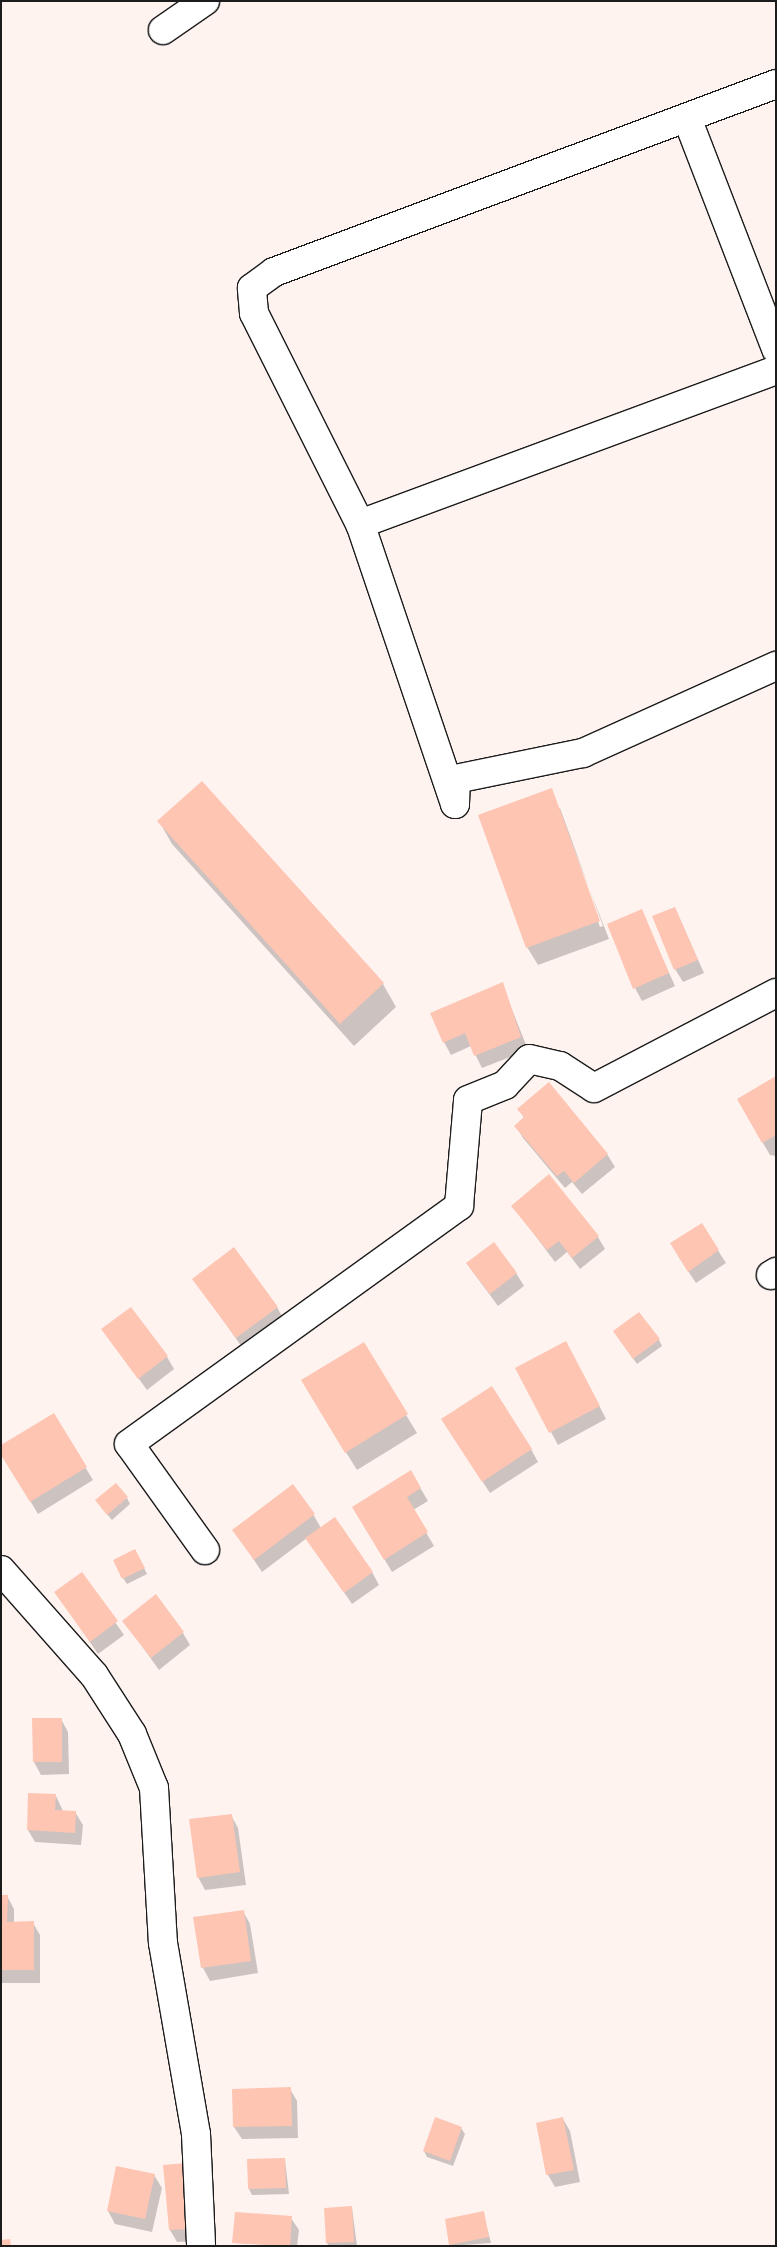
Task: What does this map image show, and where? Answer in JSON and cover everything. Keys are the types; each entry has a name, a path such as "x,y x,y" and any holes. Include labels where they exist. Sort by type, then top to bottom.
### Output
{"street":[{"path":"163,30 205,1"},
{"path":"776,84 274,272 252,288 254,313 360,524 455,804 456,779 583,753 776,666"},
{"path":"687,118 776,349"},
{"path":"360,524 776,370"},
{"path":"205,1550 128,1444 459,1206 468,1100 505,1085 529,1058 560,1066 594,1088 776,993"},
{"path":"1,1570 94,1676 132,1734 154,1788 163,1944 196,2134 201,2246"}],"building":[{"path":"202,781 384,983 340,1024 157,821"},
{"path":"552,788 600,921 526,948 478,815"},
{"path":"675,907 698,960 674,970 652,916"},
{"path":"642,909 669,973 633,989 607,924"},
{"path":"503,982 521,1037 474,1056 465,1033 443,1043 430,1013"},
{"path":"776,1076 776,1135 762,1143 737,1099"},
{"path":"549,1082 608,1154 574,1183 564,1171 557,1176 514,1126 524,1117 517,1109"},
{"path":"549,1174 599,1236 572,1258 559,1241 547,1250 511,1206"},
{"path":"702,1223 719,1250 688,1272 670,1243"},
{"path":"494,1242 517,1273 490,1294 466,1263"},
{"path":"234,1247 278,1307 236,1338 192,1279"},
{"path":"131,1307 168,1356 138,1379 101,1329"},
{"path":"639,1312 660,1339 633,1359 613,1331"},
{"path":"566,1341 600,1406 549,1433 515,1368"},
{"path":"364,1342 408,1414 345,1453 301,1380"},
{"path":"492,1386 532,1449 482,1482 441,1419"},
{"path":"54,1413 87,1467 30,1502 1,1455 1,1445"},
{"path":"411,1470 421,1488 407,1497 428,1532 384,1560 352,1507"},
{"path":"116,1483 128,1497 107,1515 95,1500"},
{"path":"293,1484 315,1514 254,1560 232,1530"},
{"path":"335,1517 373,1572 344,1593 305,1538"},
{"path":"135,1549 145,1568 122,1579 113,1560"},
{"path":"82,1572 118,1621 90,1642 54,1592"},
{"path":"156,1594 184,1632 151,1658 122,1621"},
{"path":"32,1718 62,1718 62,1762 33,1762"},
{"path":"28,1793 56,1794 55,1810 76,1811 75,1833 27,1830"},
{"path":"232,1814 240,1872 197,1878 189,1819"},
{"path":"1,1895 8,1895 7,1922 34,1921 34,1970 1,1970"},
{"path":"244,1910 251,1961 201,1968 193,1917"},
{"path":"291,2087 292,2126 233,2127 232,2089"},
{"path":"435,2117 462,2127 450,2161 423,2151"},
{"path":"563,2117 574,2170 546,2175 536,2123"},
{"path":"285,2158 286,2188 248,2189 247,2159"},
{"path":"186,2163 191,2229 169,2230 163,2165"},
{"path":"116,2166 155,2174 145,2219 107,2211"},
{"path":"352,2206 354,2242 326,2243 324,2208"},
{"path":"484,2211 489,2237 449,2245 445,2219"},
{"path":"235,2212 292,2216 290,2246 232,2243"},
{"path":"10,2239 11,2246 1,2246 1,2240"}]}
